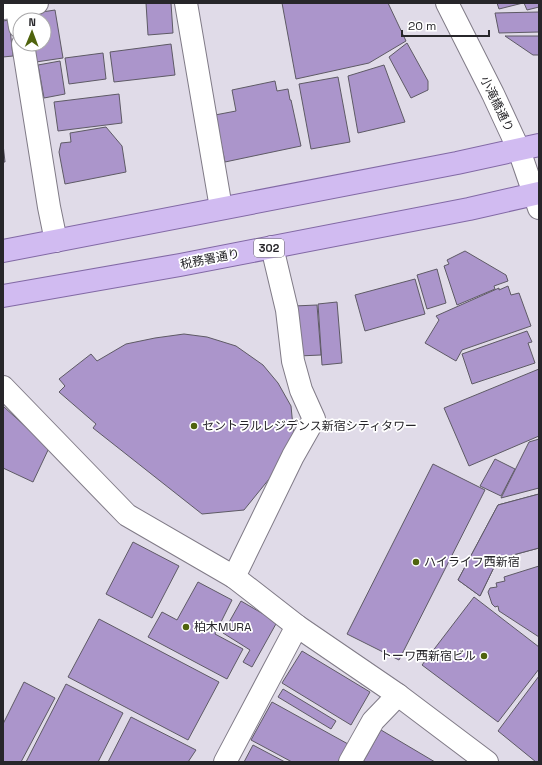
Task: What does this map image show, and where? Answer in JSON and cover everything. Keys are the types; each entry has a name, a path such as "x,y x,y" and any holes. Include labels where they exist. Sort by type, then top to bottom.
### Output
{"main road":[{"path":"3,251 457,163 529,147"},
{"name":"税務署通り","path":"3,296 180,265 469,209 538,198"}],"street":[{"path":"186,3 221,208"},
{"name":"小滝橋通り","path":"447,3 494,94 529,147 538,198"},
{"path":"24,52 49,207 56,241"},
{"path":"234,577 293,456 314,419 301,390 293,361 287,310 272,247"},
{"path":"3,387 127,515 234,577 297,626 398,695 487,762"},
{"path":"225,762 297,626"},
{"path":"350,762 373,721 398,695"}],"building":[{"path":"146,3 171,3 173,33 148,35"},
{"path":"282,3 388,3 406,41 369,63 296,79"},
{"path":"497,3 523,3 499,9"},
{"path":"524,3 539,3 539,7 527,10"},
{"path":"55,10 63,58 36,62 34,52 52,52 52,12 42,12"},
{"path":"539,12 539,32 499,33 495,13"},
{"path":"9,20 13,56 3,57 3,21"},
{"path":"505,36 539,36 539,55 533,55"},
{"path":"407,43 428,81 428,90 411,98 389,57"},
{"path":"171,44 175,75 114,82 110,52"},
{"path":"103,53 106,79 69,84 65,58"},
{"path":"60,61 65,94 44,98 38,65"},
{"path":"384,65 405,122 358,133 348,76"},
{"path":"338,77 350,142 311,149 299,84"},
{"path":"275,81 277,91 288,89 301,146 225,162 215,115 236,111 232,90"},
{"path":"119,94 122,123 58,131 54,102"},
{"path":"106,127 122,146 126,172 65,184 59,152 61,143 71,142 70,133"},
{"path":"3,144 5,162 3,162"},
{"path":"465,251 506,275 508,281 494,286 495,289 457,305 444,266 449,264 447,260"},
{"path":"437,269 446,303 427,309 417,275"},
{"path":"415,279 425,314 365,331 355,295"},
{"path":"508,286 511,295 519,293 531,326 462,350 456,361 425,343 439,320 436,316 499,288 499,290"},
{"path":"337,302 342,363 322,365 318,304"},
{"path":"317,305 321,355 298,356 294,306"},
{"path":"527,331 532,342 528,343 535,363 472,384 462,354"},
{"name":"セントラルレジデンス新宿シティタワー","path":"184,334 207,337 236,346 263,365 278,383 291,406 295,447 244,510 202,514 93,428 96,424 59,392 65,386 59,379 91,354 97,361 126,344"},
{"path":"539,369 539,436 469,466 444,408"},
{"path":"3,406 49,448 33,482 3,468"},
{"path":"539,439 539,488 501,498 529,442"},
{"path":"495,459 515,469 501,496 480,486"},
{"name":"ハイライフ西新宿","path":"433,464 485,490 399,660 347,634"},
{"path":"539,494 539,548 498,559 480,596 458,580 498,505"},
{"path":"539,494 539,548 498,559 480,596 458,580 498,505"},
{"path":"133,542 179,566 152,618 106,594"},
{"path":"539,566 539,637 499,611 498,606 495,607 492,604 488,592 490,588 497,587 496,583 505,581 504,577"},
{"name":"柏木MURA","path":"198,582 232,600 215,634 243,649 227,679 148,637 162,612 177,620"},
{"name":"トーワ西新宿ビル","path":"474,597 539,647 539,669 498,722 422,665"},
{"path":"241,601 277,622 252,667 243,662 250,650 223,633"},
{"path":"99,619 219,682 188,740 68,677"},
{"path":"302,651 370,692 351,725 282,683"},
{"path":"539,676 539,762 536,762 498,731"},
{"path":"24,682 55,698 21,762 3,762 3,724"},
{"path":"66,684 123,713 98,762 26,762"},
{"path":"283,689 336,721 331,729 278,697"},
{"path":"272,702 348,744 338,762 292,762 251,740"},
{"path":"131,717 196,750 188,762 108,762"},
{"path":"381,730 435,762 363,762"},
{"path":"253,745 285,762 244,762"}],"place":[{"name":"セントラルレジデンス新宿シティタワー","path":"194,426"},
{"name":"ハイライフ西新宿","path":"416,562"},
{"name":"柏木MURA","path":"186,627"},
{"name":"トーワ西新宿ビル","path":"484,656"}]}
